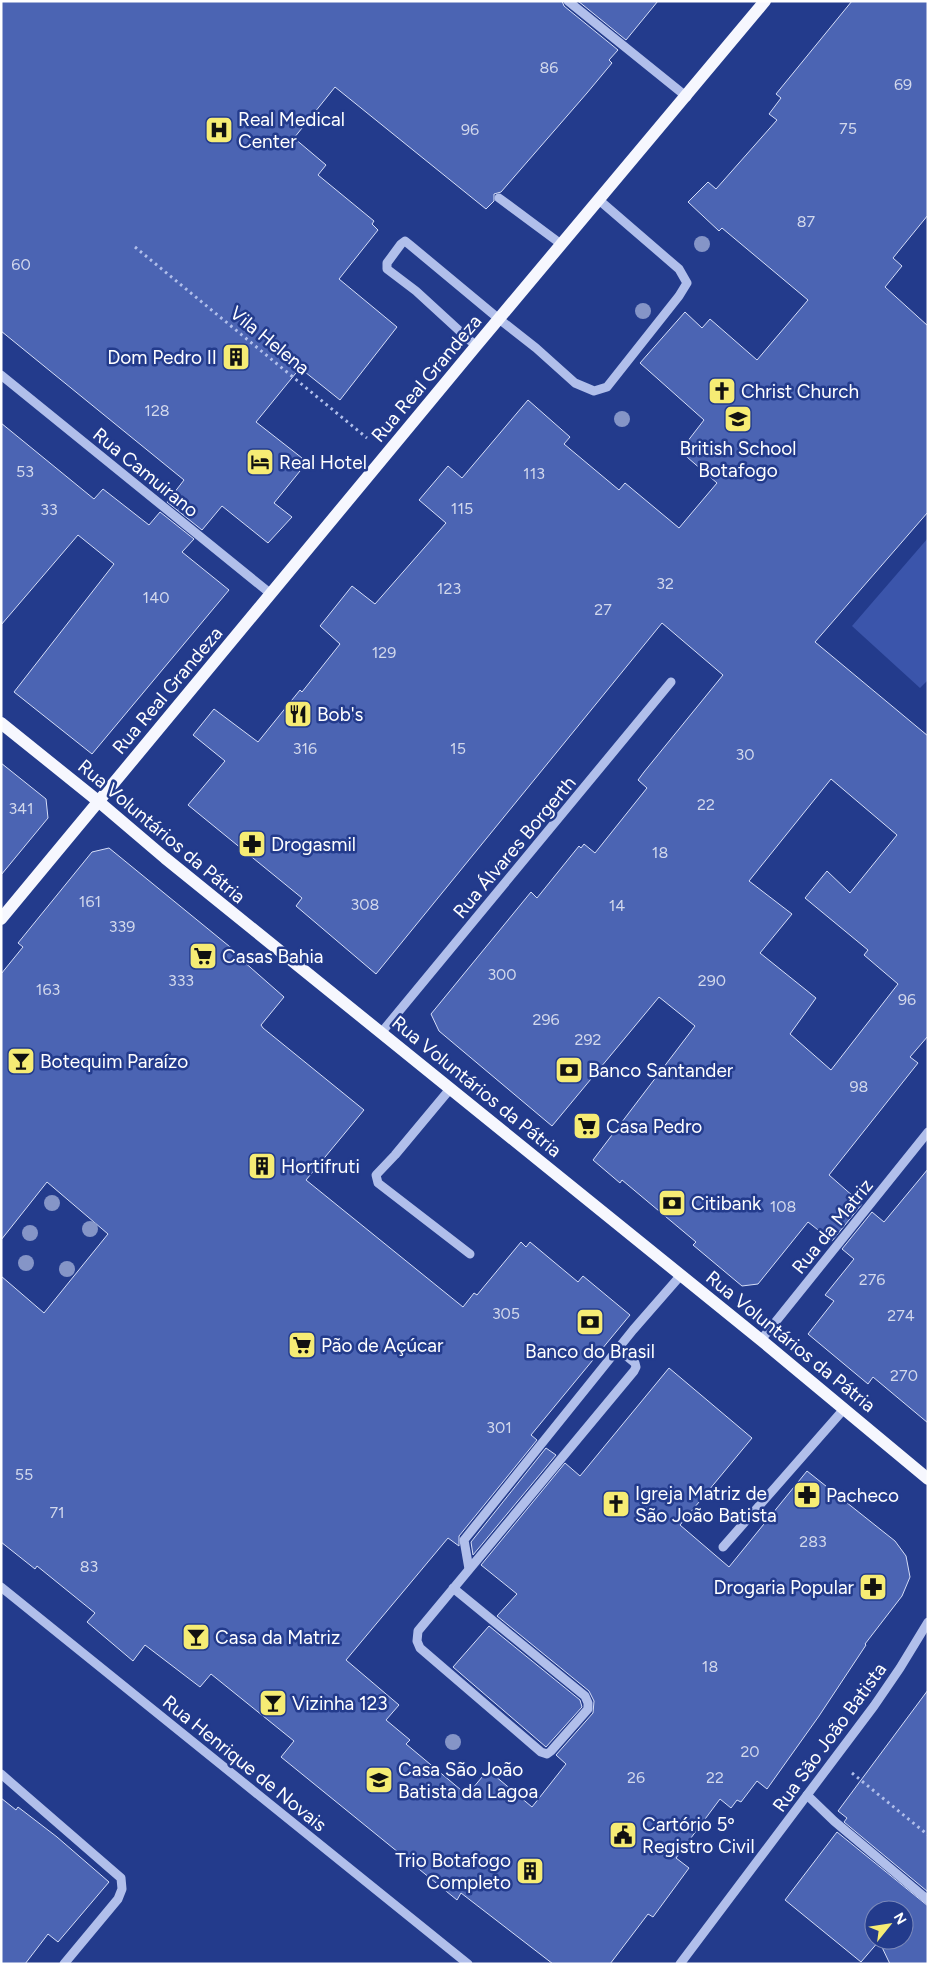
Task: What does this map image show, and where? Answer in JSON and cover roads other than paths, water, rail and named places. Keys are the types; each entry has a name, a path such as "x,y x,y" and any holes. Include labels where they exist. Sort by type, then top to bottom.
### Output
{"main road":[{"name":"Rua Real Grandeza","path":"1,919 386,454 561,244 687,97 765,1"},
{"name":"Rua Voluntários da Pátria","path":"1,723 761,1340 928,1479"}],"street":[{"path":"568,1 687,97"},
{"path":"499,198 561,244"},
{"path":"476,346 416,291 388,269 387,263 405,241 499,320 536,348 575,383 594,391 607,387 679,296 687,283 679,269 599,200"},
{"name":"Rua Camuirano","path":"1,375 271,594"},
{"name":"Rua Álvares Borgerth","path":"381,1033 672,682"},
{"path":"450,1089 395,1155 376,1174 376,1179 378,1183 470,1254"},
{"name":"Rua da Matriz","path":"761,1340 928,1132"},
{"path":"469,1569 464,1540 618,1349 681,1275"},
{"path":"453,1588 585,1696 588,1709 551,1751 546,1754 541,1752 420,1648 417,1641 418,1630 453,1588 469,1569 634,1371 635,1363 618,1349"},
{"path":"723,1547 844,1409"},
{"name":"Rua Henrique de Novais","path":"1,1587 468,1964"},
{"name":"Rua São João Batista","path":"680,1964 890,1684 928,1622"},
{"path":"1,1774 121,1878 122,1889 118,1899 64,1964"},
{"path":"807,1795 834,1821 928,1900"}],"place":[{"name":"Real Medical Center","path":"219,130"},
{"name":"Dom Pedro II","path":"236,357"},
{"name":"Christ Church","path":"722,391"},
{"name":"British School Botafogo","path":"738,419"},
{"name":"Real Hotel","path":"260,462"},
{"name":"Bob's","path":"298,714"},
{"name":"Drogasmil","path":"252,844"},
{"name":"Casas Bahia","path":"203,956"},
{"name":"Botequim Paraízo","path":"21,1061"},
{"name":"Banco Santander","path":"569,1070"},
{"name":"Casa Pedro","path":"587,1126"},
{"name":"Hortifruti","path":"262,1166"},
{"name":"Citibank","path":"672,1203"},
{"name":"Banco do Brasil","path":"590,1322"},
{"name":"Pão de Açúcar","path":"302,1345"},
{"name":"Pacheco","path":"807,1495"},
{"name":"Igreja Matriz de São João Batista","path":"616,1504"},
{"name":"Drogaria Popular","path":"873,1587"},
{"name":"Casa da Matriz","path":"196,1637"},
{"name":"Vizinha 123","path":"273,1703"},
{"name":"Casa São João Batista da Lagoa","path":"379,1780"},
{"name":"Cartório 5º Registro Civil","path":"623,1835"},
{"name":"Trio Botafogo Completo","path":"530,1871"}]}
